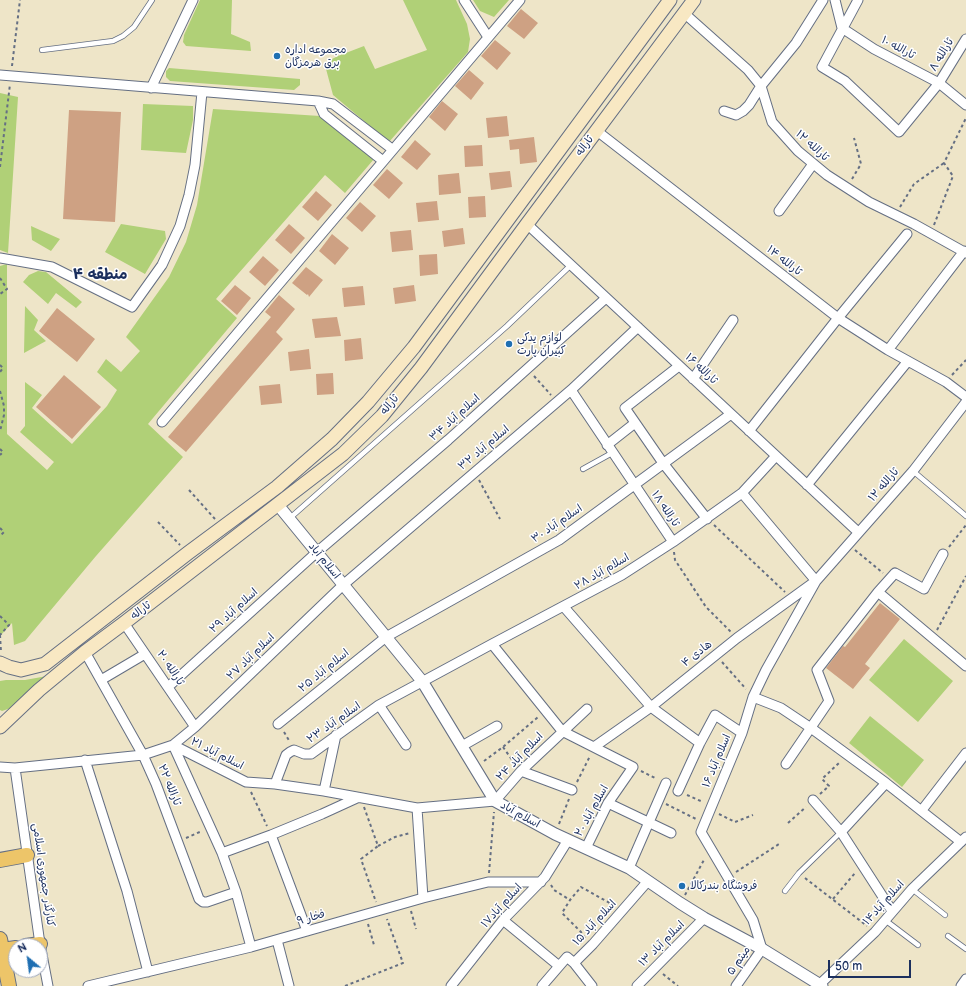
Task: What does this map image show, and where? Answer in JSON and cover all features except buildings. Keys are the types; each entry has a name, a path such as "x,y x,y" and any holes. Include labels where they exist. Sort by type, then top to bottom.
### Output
{"main road":[{"name":"ثاراله","path":"3,666 21,670 44,664 276,487 332,439 373,396 414,347 670,0"},
{"name":"ثاراله","path":"0,727 5,718 85,652 343,454 382,416 421,368 469,304 694,0"},
{"path":"454,293 469,304"},
{"path":"0,860 28,855"},
{"path":"6,946 9,986"}],"street":[{"path":"151,88 193,0"},
{"path":"464,0 488,37"},
{"path":"162,422 392,149 520,0"},
{"path":"724,111 736,115 749,105 761,86 796,42 823,0"},
{"path":"835,0 842,28"},
{"path":"842,28 858,0"},
{"name":"ثارالله ۱۲","path":"684,13 748,70 761,86 772,122 798,151 813,164 827,175 869,202 895,214 965,252"},
{"name":"ثارالله ۱۰","path":"842,28 874,49 939,84 966,105"},
{"name":"ثارالله ۸","path":"842,28 822,67 845,81 899,132 939,84 966,39"},
{"path":"0,75 318,101 333,104 392,149"},
{"path":"0,258 52,267 132,307 162,265 180,226 189,195 195,165 202,92"},
{"path":"318,101 324,114 383,161"},
{"name":"ثارالله ۱۴","path":"597,131 838,318 888,350 946,382 966,397"},
{"path":"779,211 813,164"},
{"name":"ثارالله ۱۶","path":"527,224 858,532"},
{"path":"749,431 838,318 907,234"},
{"path":"888,350 965,252"},
{"name":"اسلام آباد ۳۴","path":"317,552 448,440 606,298"},
{"path":"693,379 733,320"},
{"name":"اسلام آباد ۳۲","path":"343,585 571,390 638,327"},
{"path":"807,485 908,361"},
{"path":"679,366 625,408 663,463 707,518"},
{"name":"ثارالله ۱۸","path":"571,390 673,542"},
{"name":"ثارالله ۱۲","path":"816,581 912,471 966,402"},
{"name":"اسلام آباد ۳۰","path":"386,637 558,540 731,414"},
{"path":"607,444 636,423"},
{"name":"اسلام آباد ۲۸","path":"422,682 622,575 673,542 742,493 776,456"},
{"path":"742,493 816,581"},
{"name":"اسلام آباد","path":"278,505 422,682 495,801 568,840 629,868 704,918 762,949 820,985"},
{"name":"اسلام آباد ۲۹","path":"168,687 317,552"},
{"path":"786,764 829,701 817,670 878,592 895,573 924,589 943,554"},
{"name":"هادی ۴","path":"594,748 651,706 737,638 816,581"},
{"name":"اسلام آباد ۱۶","path":"704,823 742,733 753,697 766,670 816,581"},
{"name":"اسلام آباد ۲۷","path":"173,745 195,727 343,585"},
{"path":"878,592 966,666"},
{"path":"564,607 651,706 700,743"},
{"name":"ثارالله ۲۰","path":"124,623 195,727"},
{"name":"اسلام آباد ۲۵","path":"278,724 386,637"},
{"path":"492,644 562,731 633,767"},
{"name":"ثارالله ۲۲","path":"85,652 143,755 156,784 199,899 203,902 208,902 236,892"},
{"path":"101,680 145,654"},
{"name":"اسلام آباد ۲۳","path":"294,750 304,754 310,754 380,705 422,682"},
{"path":"753,697 781,708 812,728 922,810 964,839"},
{"path":"380,705 406,745"},
{"name":"اسلام آباد ۲۴","path":"495,801 521,772 562,731 587,709"},
{"path":"678,790 715,715 742,733"},
{"path":"462,746 497,726"},
{"path":"324,791 336,735"},
{"path":"173,745 222,853 236,892 252,947"},
{"name":"اسلام آباد ۲۱","path":"0,767 15,768 143,755 173,745 246,782 275,784 324,791 417,808 495,801"},
{"path":"275,784 286,755 294,750"},
{"path":"922,810 966,753"},
{"path":"85,760 127,891 148,972"},
{"name":"اسلام آباد ۲۰","path":"586,848 608,803 633,767"},
{"name":"کنارگذر جمهوری اسلامی","path":"15,768 28,855 33,938"},
{"path":"521,772 572,790"},
{"path":"629,868 666,783"},
{"path":"841,832 886,783"},
{"path":"222,853 271,836 359,798"},
{"path":"813,800 841,832 892,911"},
{"path":"608,803 671,833"},
{"path":"417,808 423,898"},
{"path":"704,823 701,832 753,920 762,949"},
{"path":"271,836 307,931"},
{"name":"اسلام آباد۱۴","path":"820,985 875,932 912,889 964,839"},
{"name":"اسلام آباد۱۷","path":"451,986 503,920 543,879 568,840"},
{"name":"فخار ۹","path":"88,986 252,947 423,898 488,882 543,879"},
{"name":"اسلام آباد ۱۵","path":"559,966 567,957 574,963 593,944 648,881"},
{"name":"اسلام آباد ۱۳","path":"637,986 704,918"},
{"path":"503,920 559,966 542,986"},
{"path":"276,940 289,986"},
{"name":"میثم ۵","path":"736,986 762,949"},
{"path":"574,963 592,986"},
{"path":"961,986 966,979"}],"lane":[{"path":"42,50 113,41 134,28 152,0"},
{"path":"289,518 507,326 571,265"},
{"path":"584,469 612,453"},
{"path":"912,471 966,516"},
{"path":"785,891 799,873 841,832"},
{"path":"912,889 945,915"},
{"path":"885,920 918,945"},
{"path":"948,936 966,949"}],"path":[{"path":"895,214 914,184 944,163 966,118"},
{"path":"847,188 861,164 854,138"},
{"path":"931,233 952,176 944,163"},
{"path":"0,278 7,290 0,294"},
{"path":"946,382 966,360"},
{"path":"0,365 3,368 0,372"},
{"path":"528,368 557,402"},
{"path":"0,391 4,406 4,415 0,431"},
{"path":"0,449 3,452 0,455"},
{"path":"475,472 500,520"},
{"path":"189,490 222,527"},
{"path":"707,518 791,598"},
{"path":"158,522 188,553"},
{"path":"943,554 966,525"},
{"path":"0,528 4,532 0,536"},
{"name":"ثارالله ۱۸","path":"673,542 675,560 706,607 737,638"},
{"path":"848,544 890,579"},
{"path":"932,637 966,576"},
{"path":"0,616 9,625 0,635 3,666"},
{"path":"716,654 753,697"},
{"path":"475,768 503,747 545,710"},
{"path":"278,724 290,741 294,750"},
{"path":"503,747 521,772"},
{"path":"829,786 822,779 848,754"},
{"path":"633,767 666,783"},
{"path":"246,782 271,836"},
{"path":"678,790 735,822 753,815"},
{"path":"359,798 378,846"},
{"path":"659,800 704,823"},
{"path":"488,882 495,801"},
{"path":"178,842 210,827"},
{"path":"345,986 403,963 361,859 378,846 395,837 418,830"},
{"path":"728,877 779,844"},
{"path":"680,903 710,849"},
{"path":"833,900 862,865"},
{"path":"799,873 875,932"},
{"path":"543,879 554,890 570,900"},
{"path":"593,944 585,938 582,932 562,913 570,900 581,887 622,911"},
{"path":"408,903 416,929"},
{"path":"365,915 374,945"},
{"path":"656,968 678,986"}],"green space":[{"path":"200,0 232,0 231,34 250,42 251,51 186,46 183,42 184,35"},
{"path":"403,0 456,0 467,24 470,39 468,52 389,142 333,95 326,69 328,61 364,46 375,69 427,50"},
{"path":"473,0 509,0 494,17 480,11"},
{"path":"169,68 300,79 300,85 294,90 170,81 166,77 166,71"},
{"path":"0,93 18,97 8,253 0,250"},
{"path":"143,104 193,106 193,120 186,153 141,150"},
{"path":"213,109 320,116 374,159 345,193 325,175 216,299 237,318 148,424 183,457 96,556 25,641 14,645 12,623 1,635 0,634 0,266 7,264 7,434 47,470 54,462 20,432 25,426 25,382 42,395 32,408 72,444 107,406 117,390 97,372 106,359 121,372 140,351 126,337 169,277 186,242 197,205"},
{"path":"121,224 165,231 166,239 145,274 105,252"},
{"path":"31,226 60,239 51,251 32,240"},
{"path":"38,271 46,272 82,302 76,308 56,293 48,304 23,282 29,275"},
{"path":"25,306 38,320 34,330 46,341 24,353"},
{"path":"904,639 953,681 918,722 869,680"},
{"path":"47,676 23,696 14,707 2,711 0,710 0,681 25,680"},
{"path":"870,716 924,760 902,787 849,743"}],"place":[{"name":"مجموعه اداره برق هرمزگان","path":"277,56"},
{"name":"لوازم یدکی کبیران پارت","path":"509,344"},
{"name":"فروشگاه بندرکالا","path":"682,886"}],"district":[{"name":"منطقه ۴","path":"100,275"}]}
